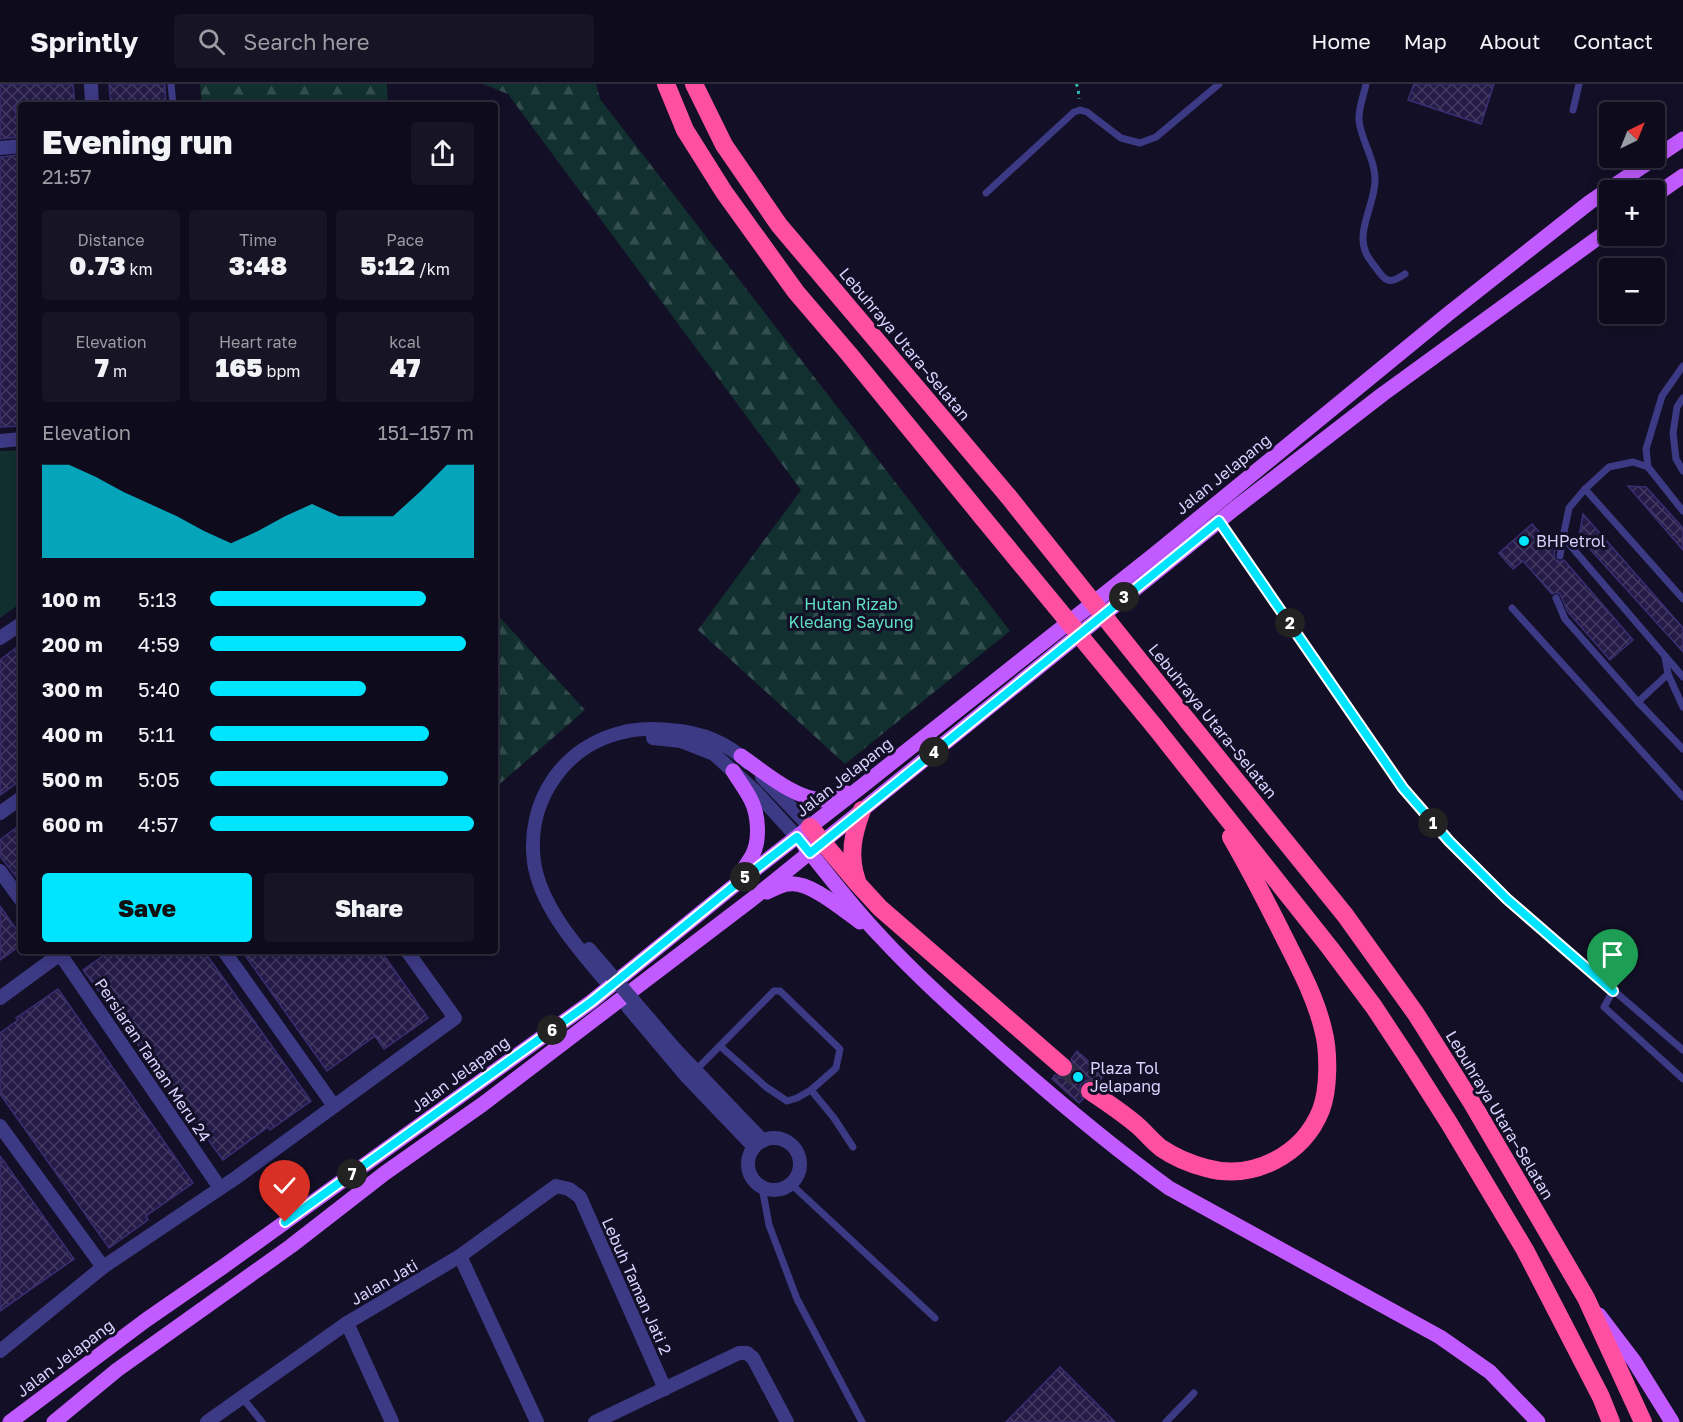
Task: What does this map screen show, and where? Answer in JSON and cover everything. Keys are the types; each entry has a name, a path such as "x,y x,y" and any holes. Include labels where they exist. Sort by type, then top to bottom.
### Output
{"highway":[{"path":"666,84 685,130 724,192 796,292 1189,768 1374,1007 1449,1123 1525,1250 1601,1397 1611,1422"},
{"name":"Lebuhraya Utara–Selatan","path":"694,84 724,145 779,225 1008,496 1345,915 1416,1014 1472,1103 1586,1298 1643,1422"},
{"path":"1090,1091 1137,1125 1161,1148 1208,1169 1235,1172 1262,1167 1293,1150 1312,1126 1321,1109 1328,1068 1323,1031 1310,989 1244,860 1189,768"},
{"path":"858,884 853,870 852,847 854,830 862,810"},
{"path":"803,832 880,908 1063,1067"}],"main road":[{"name":"Jalan Jelapang","path":"10,1422 146,1320 591,1002 730,889 1155,554 1590,202 1683,139"},
{"path":"1665,188 1683,176"},
{"name":"Jalan Jelapang","path":"54,1422 117,1370 291,1246 385,1173 483,1104 751,900 1219,521 1383,394 1599,237"},
{"path":"741,756 783,786 812,799 835,798 861,788"},
{"path":"730,889 753,855 757,830 752,802 734,771"},
{"path":"816,847 879,936"},
{"path":"751,900 790,883 828,898 879,936 947,1003 1046,1091 1127,1158 1169,1188 1440,1337 1490,1372 1538,1422"},
{"path":"1586,1298 1634,1361 1672,1422"}],"street":[{"path":"91,84 92,102"},
{"path":"0,148 18,146"},
{"path":"0,441 18,439"},
{"path":"0,638 18,626"},
{"path":"759,1144 687,1077 565,929 553,911 540,882 535,864 532,834 545,792 562,768 585,748 598,741 626,731 645,729 685,731 730,747 793,808 803,832"},
{"path":"759,1144 589,949 567,918 553,892 541,856 543,823 547,808 567,774 588,755 616,742 657,738 681,741 714,754 803,832"},
{"path":"0,813 18,800"},
{"path":"0,871 18,896"},
{"path":"0,998 58,954"},
{"name":"Persiaran Taman Meru 24","path":"62,954 220,1188"},
{"path":"226,954 334,1106"},
{"path":"0,1351 103,1267 220,1188 455,1018 409,954"},
{"path":"0,1126 103,1267"},
{"path":"771,1138 779,1138 794,1146 798,1153 800,1170 791,1184 777,1190 762,1187 751,1176 750,1154 759,1144 771,1138"},
{"name":"Jalan Jati","path":"207,1422 347,1323 460,1256 556,1186 569,1189 580,1197"},
{"name":"Lebuh Taman Jati 2","path":"580,1197 665,1389"},
{"path":"460,1256 537,1422"},
{"path":"347,1323 392,1422"},
{"path":"595,1422 739,1353 747,1353 753,1358 787,1422"}],"lane":[{"path":"171,84 173,102"},
{"path":"987,193 1074,112 1087,111 1121,138 1140,142 1156,137 1219,84"},
{"path":"1366,84 1358,119 1365,146 1374,167 1375,182 1362,232 1365,252 1383,278 1389,282 1405,274"},
{"path":"1573,110 1579,84"},
{"path":"1683,366 1662,396 1646,449 1648,467 1683,511"},
{"path":"1683,399 1677,407 1673,433 1676,459 1683,471"},
{"path":"1560,556 1569,508 1585,489 1609,467 1633,462 1648,467"},
{"path":"1585,489 1683,599"},
{"path":"1219,521 1403,788 1449,841 1507,899 1683,1050"},
{"path":"1563,537 1683,676"},
{"path":"1556,598 1565,619 1683,749"},
{"path":"1512,608 1683,797"},
{"path":"1664,655 1668,674 1683,707"},
{"path":"1638,702 1668,674"},
{"path":"695,1071 720,1046 774,992 780,991 840,1049 836,1068 811,1090 787,1101 766,1087 720,1046"},
{"path":"1613,991 1604,1007 1683,1079"},
{"path":"811,1090 834,1118 853,1148"},
{"path":"791,1184 935,1318"},
{"path":"762,1187 769,1225 797,1299 862,1422"},
{"path":"1166,1422 1194,1393"},
{"path":"242,1396 262,1422"}],"path":[{"path":"1076,84 1080,110"}],"green space":[{"path":"200,84 387,84 388,102 202,102"},
{"name":"Hutan Rizab Kledang Sayung","path":"483,84 596,84 600,99 1010,631 845,764 698,630 801,490 508,94"},
{"path":"18,450 18,605 0,618 0,451"},
{"path":"498,615 585,710 498,785"}],"building":[{"path":"0,84 73,84 75,102 18,102 18,105 15,105 18,137 0,139"},
{"path":"109,84 165,84 166,102 111,102"},
{"path":"1414,84 1494,84 1481,124 1408,100"},
{"path":"17,155 18,166 18,426 0,427 0,157"},
{"path":"1628,486 1646,487 1683,528 1683,550"},
{"path":"1583,514 1683,628 1683,652 1579,537"},
{"path":"1532,524 1555,550 1556,560 1560,562 1564,560 1633,640 1610,660 1568,612 1560,594 1556,592 1552,594 1523,561 1513,569 1499,553"},
{"path":"18,646 18,782 0,795 0,660"},
{"path":"18,826 18,879 0,856 0,840"},
{"path":"0,906 18,932 18,947 0,960"},
{"path":"106,954 206,954 311,1101 270,1130 268,1127 223,1160 83,970"},
{"path":"244,954 383,954 428,1018 384,1049 375,1036 327,1071"},
{"path":"58,989 193,1183 146,1216 148,1220 109,1248 0,1094 0,1033 18,1020 16,1018"},
{"name":"Plaza Tol Jelapang","path":"1077,1051 1104,1075 1098,1083 1090,1080 1081,1084 1079,1091 1083,1099 1079,1103 1052,1079 1055,1075 1061,1078 1071,1075 1074,1069 1071,1059"},
{"path":"0,1156 74,1259 0,1311"},
{"path":"1060,1367 1115,1422 1006,1422"}],"tunnel":[{"path":"1063,1067 1090,1091"}],"place":[{"name":"BHPetrol","path":"1524,541"},
{"name":"Plaza Tol Jelapang","path":"1078,1077"}],"route":[{"path":"285,1222 591,1002 797,837 810,853 1219,521 1403,788 1449,841 1507,899 1613,991"}]}
